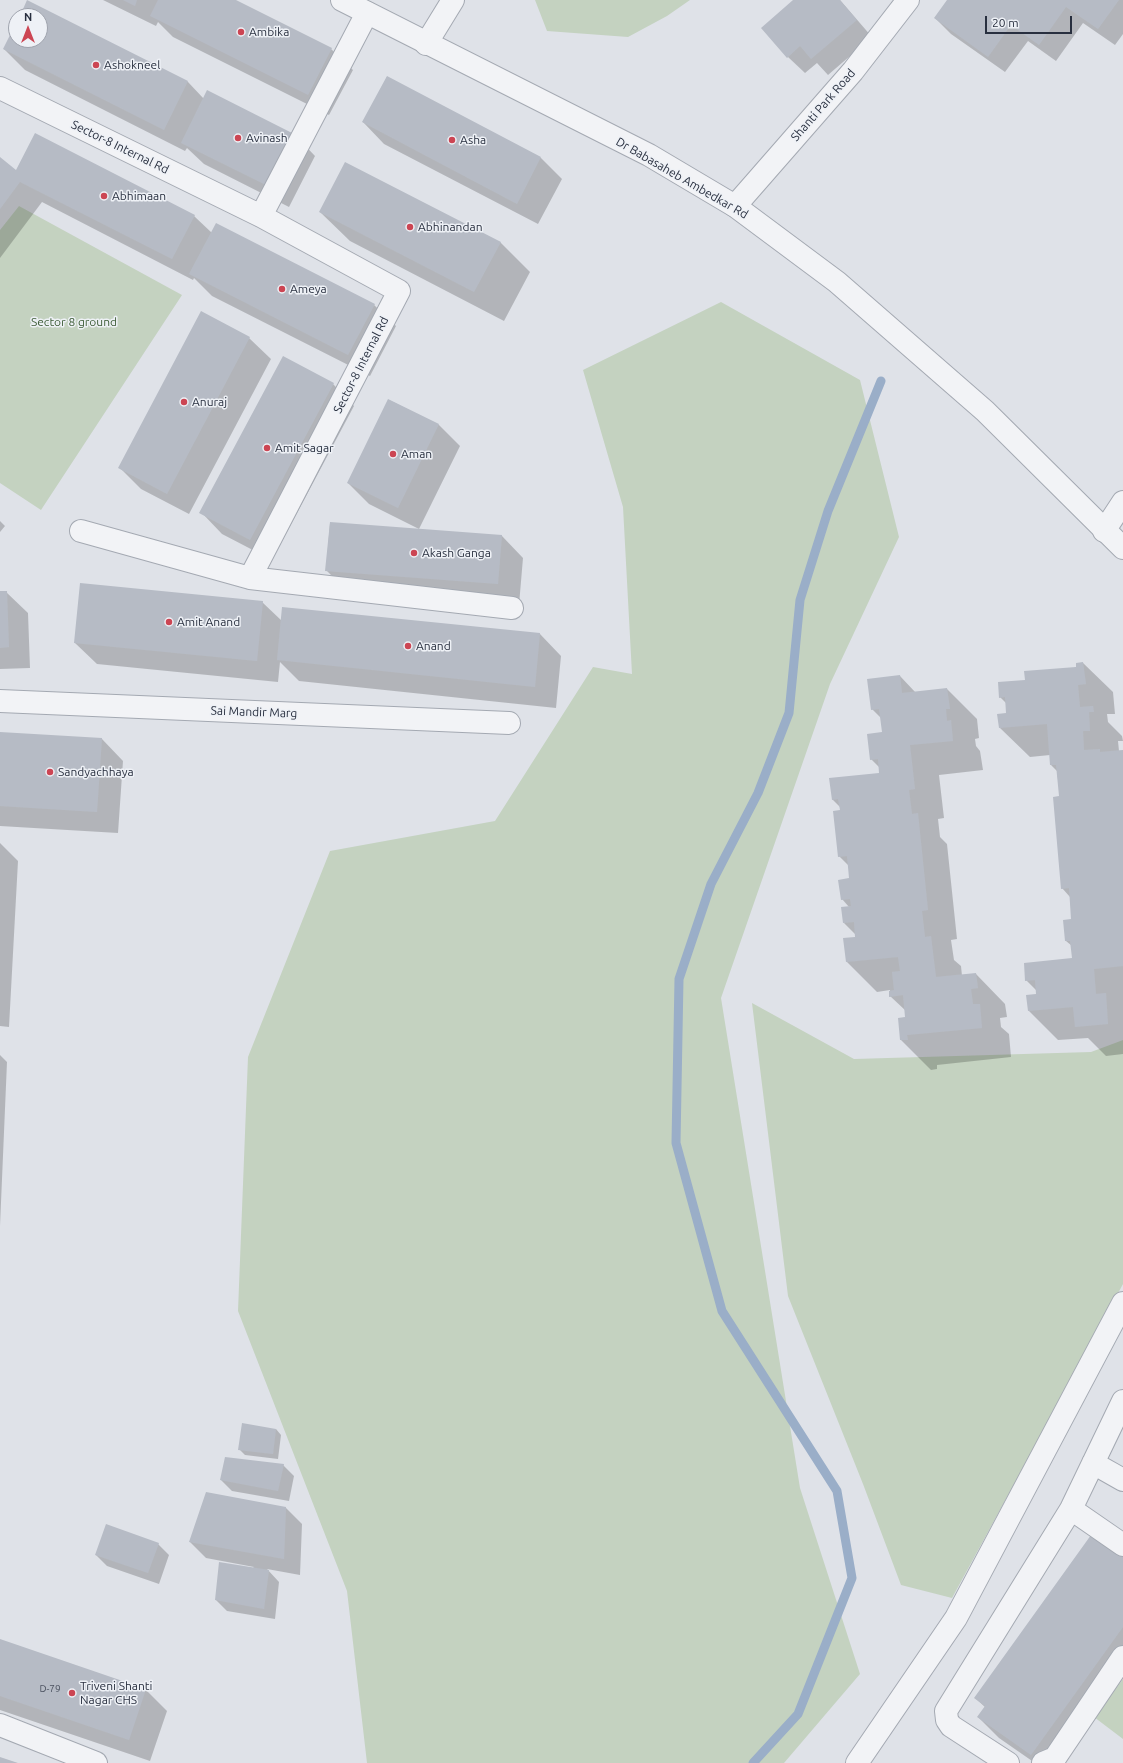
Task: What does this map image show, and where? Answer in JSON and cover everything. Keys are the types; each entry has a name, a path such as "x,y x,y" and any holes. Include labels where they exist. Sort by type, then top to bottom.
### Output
{"street":[{"name":"Dr Babasaheb Ambedkar Rd","path":"342,0 426,44 649,155 736,206 837,282 985,411 1123,548"},
{"path":"426,44 452,0"},
{"name":"Shanti Park Road","path":"736,206 853,71 908,0"},
{"path":"262,216 367,13"},
{"name":"Sector-8 Internal Rd","path":"0,88 262,216 399,291 250,578"},
{"path":"1104,530 1123,502"},
{"path":"81,531 250,578 512,608"},
{"name":"Sai Mandir Marg","path":"0,702 509,723"},
{"path":"857,1763 956,1618 1123,1303"},
{"path":"1008,1763 951,1726 947,1720 946,1711 1071,1509 1123,1401"},
{"path":"1093,1463 1123,1480"},
{"path":"1071,1509 1123,1545"},
{"path":"1043,1763 1054,1758 1123,1658"},
{"path":"0,1724 96,1763"}],"green space":[{"path":"535,0 690,0 667,16 628,37 547,31"},
{"name":"Sector 8 ground","path":"19,206 182,295 41,510 0,483 0,230"},
{"path":"721,302 860,380 899,537 830,684 721,998 800,1488 860,1674 784,1763 367,1763 347,1591 238,1311 248,1057 330,851 495,821 593,667 632,674 623,507 583,370"},
{"path":"752,1003 854,1059 1091,1052 1123,1040 1123,1284 952,1598 901,1585 863,1484 788,1296"},
{"path":"1123,1679 1123,1739 1094,1717"}],"building":[{"name":"Ashokneel","path":"27,0 43,8 24,8"},
{"path":"123,0 137,0 135,6"},
{"name":"Ambika","path":"158,0 236,0 332,48 308,95 150,16"},
{"path":"793,0 840,0 857,20 811,59 800,46 787,58 761,28"},
{"path":"947,0 1119,0 1098,29 1066,7 1039,45 1011,25 988,57 934,18"},
{"name":"Ashokneel","path":"48,11 188,81 164,130 3,49 8,39 8,48 48,48"},
{"name":"Asha","path":"387,76 541,157 517,204 362,122"},
{"name":"Avinash","path":"207,90 294,134 268,186 181,143"},
{"name":"Abhimaan","path":"35,133 195,215 172,259 20,182 0,209 0,157 16,170"},
{"name":"Abhinandan","path":"345,162 501,242 474,292 319,212"},
{"name":"Ameya","path":"216,223 375,304 348,355 189,274"},
{"name":"Anuraj","path":"201,311 250,337 167,494 118,468"},
{"name":"Amit Sagar","path":"283,356 334,383 250,540 199,513"},
{"name":"Aman","path":"388,399 439,424 398,508 347,483"},
{"name":"Akash Ganga","path":"330,522 502,535 498,584 325,571"},
{"name":"Amit Anand","path":"80,583 263,601 257,661 74,643"},
{"path":"0,591 7,591 9,647 0,648"},
{"name":"Anand","path":"282,607 540,633 535,687 277,660"},
{"path":"1083,662 1086,684 1078,685 1080,707 1093,706 1094,712 1089,712 1090,731 1083,731 1084,750 1100,749 1100,752 1123,750 1123,966 1094,969 1096,994 1106,993 1108,1024 1075,1027 1073,1007 1028,1011 1026,995 1036,994 1035,980 1025,981 1024,963 1072,958 1070,941 1065,941 1063,920 1071,919 1069,888 1061,889 1053,797 1059,796 1056,765 1050,765 1047,724 999,728 997,714 1006,713 1005,697 999,698 998,682 1025,680 1024,671 1076,667 1076,663"},
{"path":"900,675 902,693 947,688 950,709 946,709 947,721 951,720 953,741 910,745 915,789 909,790 912,814 918,813 928,910 922,911 925,937 931,936 936,977 976,973 978,988 971,989 973,1004 980,1004 982,1028 907,1035 908,1040 900,1040 898,1018 905,1017 903,995 889,997 889,991 894,990 892,972 900,971 898,957 846,962 843,938 855,937 854,922 843,923 841,907 851,906 850,899 841,900 838,880 849,878 847,856 838,857 833,811 840,810 838,799 832,800 829,778 879,773 878,759 870,760 867,734 882,732 879,709 871,710 867,679"},
{"name":"Sandyachhaya","path":"0,732 102,738 97,812 0,806"},
{"path":"242,1423 276,1429 273,1454 238,1450"},
{"path":"225,1457 284,1464 278,1491 220,1480"},
{"path":"206,1492 286,1507 284,1559 189,1542"},
{"path":"106,1524 159,1543 148,1573 95,1555"},
{"path":"1091,1535 1123,1557 1123,1627 1031,1755 977,1717 985,1706 974,1698"},
{"path":"219,1562 269,1570 264,1609 215,1600"},
{"name":"Triveni Shanti Nagar CHS","path":"0,1639 146,1689 129,1740 0,1696"},
{"path":"0,1757 18,1763 0,1763"}],"waterway":[{"path":"753,1763 798,1714 852,1578 837,1491 722,1311 676,1143 679,979 711,884 758,793 789,713 800,600 828,511 881,381"}],"place":[{"name":"Ambika","path":"241,32"},
{"name":"Ashokneel","path":"96,65"},
{"name":"Avinash","path":"238,138"},
{"name":"Asha","path":"452,140"},
{"name":"Abhimaan","path":"104,196"},
{"name":"Abhinandan","path":"410,227"},
{"name":"Ameya","path":"282,289"},
{"name":"Anuraj","path":"184,402"},
{"name":"Amit Sagar","path":"267,448"},
{"name":"Aman","path":"393,454"},
{"name":"Akash Ganga","path":"414,553"},
{"name":"Amit Anand","path":"169,622"},
{"name":"Anand","path":"408,646"},
{"name":"Sandyachhaya","path":"50,772"},
{"name":"Triveni Shanti Nagar CHS","path":"72,1693"}]}
